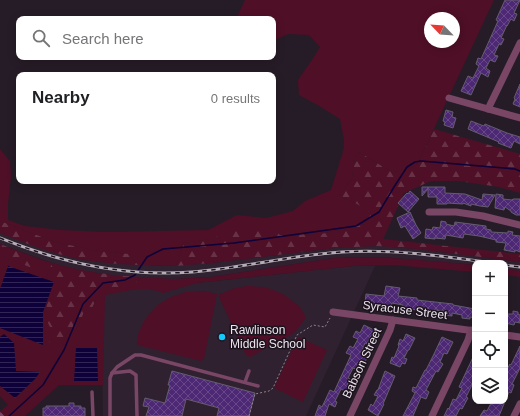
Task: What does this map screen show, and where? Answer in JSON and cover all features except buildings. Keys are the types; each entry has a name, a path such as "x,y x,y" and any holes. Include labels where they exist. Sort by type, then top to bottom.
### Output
{"street":[{"path":"488,109 520,43"},
{"path":"449,98 520,118"},
{"path":"429,212 456,212 483,216 520,225"},
{"name":"Syracuse Street","path":"333,312 472,330"},
{"name":"Babson Street","path":"350,416 390,330 393,320"},
{"path":"432,416 472,332"},
{"path":"508,335 520,337"},
{"path":"514,416 520,404"}],"lane":[{"path":"110,416 110,378 112,373 117,367 135,355 141,355 258,386"},
{"path":"112,373 130,371 136,375 137,416"},
{"path":"245,382 249,371"},
{"path":"92,392 93,416"}],"path":[{"path":"249,416 255,394 269,391 273,388 298,335 313,325 325,327 333,312"}],"shaded area":[{"path":"0,233 55,253 83,260 124,264 172,266 212,263 335,248 377,246 417,249 504,260 472,260 472,265 380,257 334,258 211,277 172,279 122,277 80,270 52,263 0,244"},
{"path":"508,260 520,262 520,271 508,269"},
{"path":"8,266 54,282 43,312 43,345 0,328 0,289"},
{"name":"Rawlinson Middle School","path":"354,266 375,266 306,416 103,416 101,288 197,283"},
{"path":"4,334 14,343 16,371 40,372 35,379 15,398 0,386 0,337"},
{"path":"76,348 97,348 98,381 74,381"}],"green space":[{"path":"245,0 494,0 417,165 393,173 359,152 355,157 352,178 339,196 372,213 366,224 321,234 280,235 205,240 184,243 176,266 172,266 138,265 129,254 98,251 55,242 0,221 0,149 10,161 11,176 8,220 25,226 60,230 108,232 208,230 237,215 266,218 293,211 305,201 331,190 344,148 344,140 340,119 299,95 298,80 320,47 309,35 288,34 276,40 276,16 237,16"},
{"path":"434,129 520,154 520,193 499,187 459,181 431,181 404,193 383,239 520,254 520,262 417,249 377,246 335,248 176,266 184,243 205,240 247,228 273,229 280,235 321,234 366,224 371,213 357,204 339,196 352,178 355,157 359,152 393,173 417,165"},
{"path":"0,221 55,242 98,251 129,254 138,265 86,260 48,251 0,233"},
{"path":"0,244 42,260 42,272 0,255"},
{"path":"0,255 42,271 42,260 52,263 44,283 50,287 45,317 62,346 67,332 76,330 85,310 91,310 101,288 131,287 142,277 172,279 211,277 334,258 380,257 472,265 472,272 393,265 354,266 197,283 163,293 142,289 105,295 103,385 59,385 25,416 0,416 0,411 8,405 0,396"},
{"path":"52,263 97,273 142,277 131,287 101,289 91,310 85,310 76,330 67,332 62,346 49,342 51,329 45,317 50,287 44,283"},
{"path":"508,269 520,271 520,277 508,275"},
{"path":"247,286 265,287 283,294 300,307 306,318 294,333 250,357 246,355 218,295 235,288"},
{"path":"204,291 217,294 204,359 201,361 137,345 138,335 143,323 149,314 159,304 171,297 186,292"},
{"path":"298,337 327,350 303,402 274,388"}],"waterway":[{"path":"9,416 43,385 64,350 83,304 103,283 125,280 135,275 147,257 163,249 234,243 356,226 379,212 407,167 415,162 421,161 515,169 520,171"}],"railway":[{"path":"0,238 46,255 70,261 118,270 143,272 192,272 230,268 305,256 361,251 418,254 472,260"},
{"path":"508,265 520,267"}],"place":[{"name":"Rawlinson Middle School","path":"222,337"}]}
